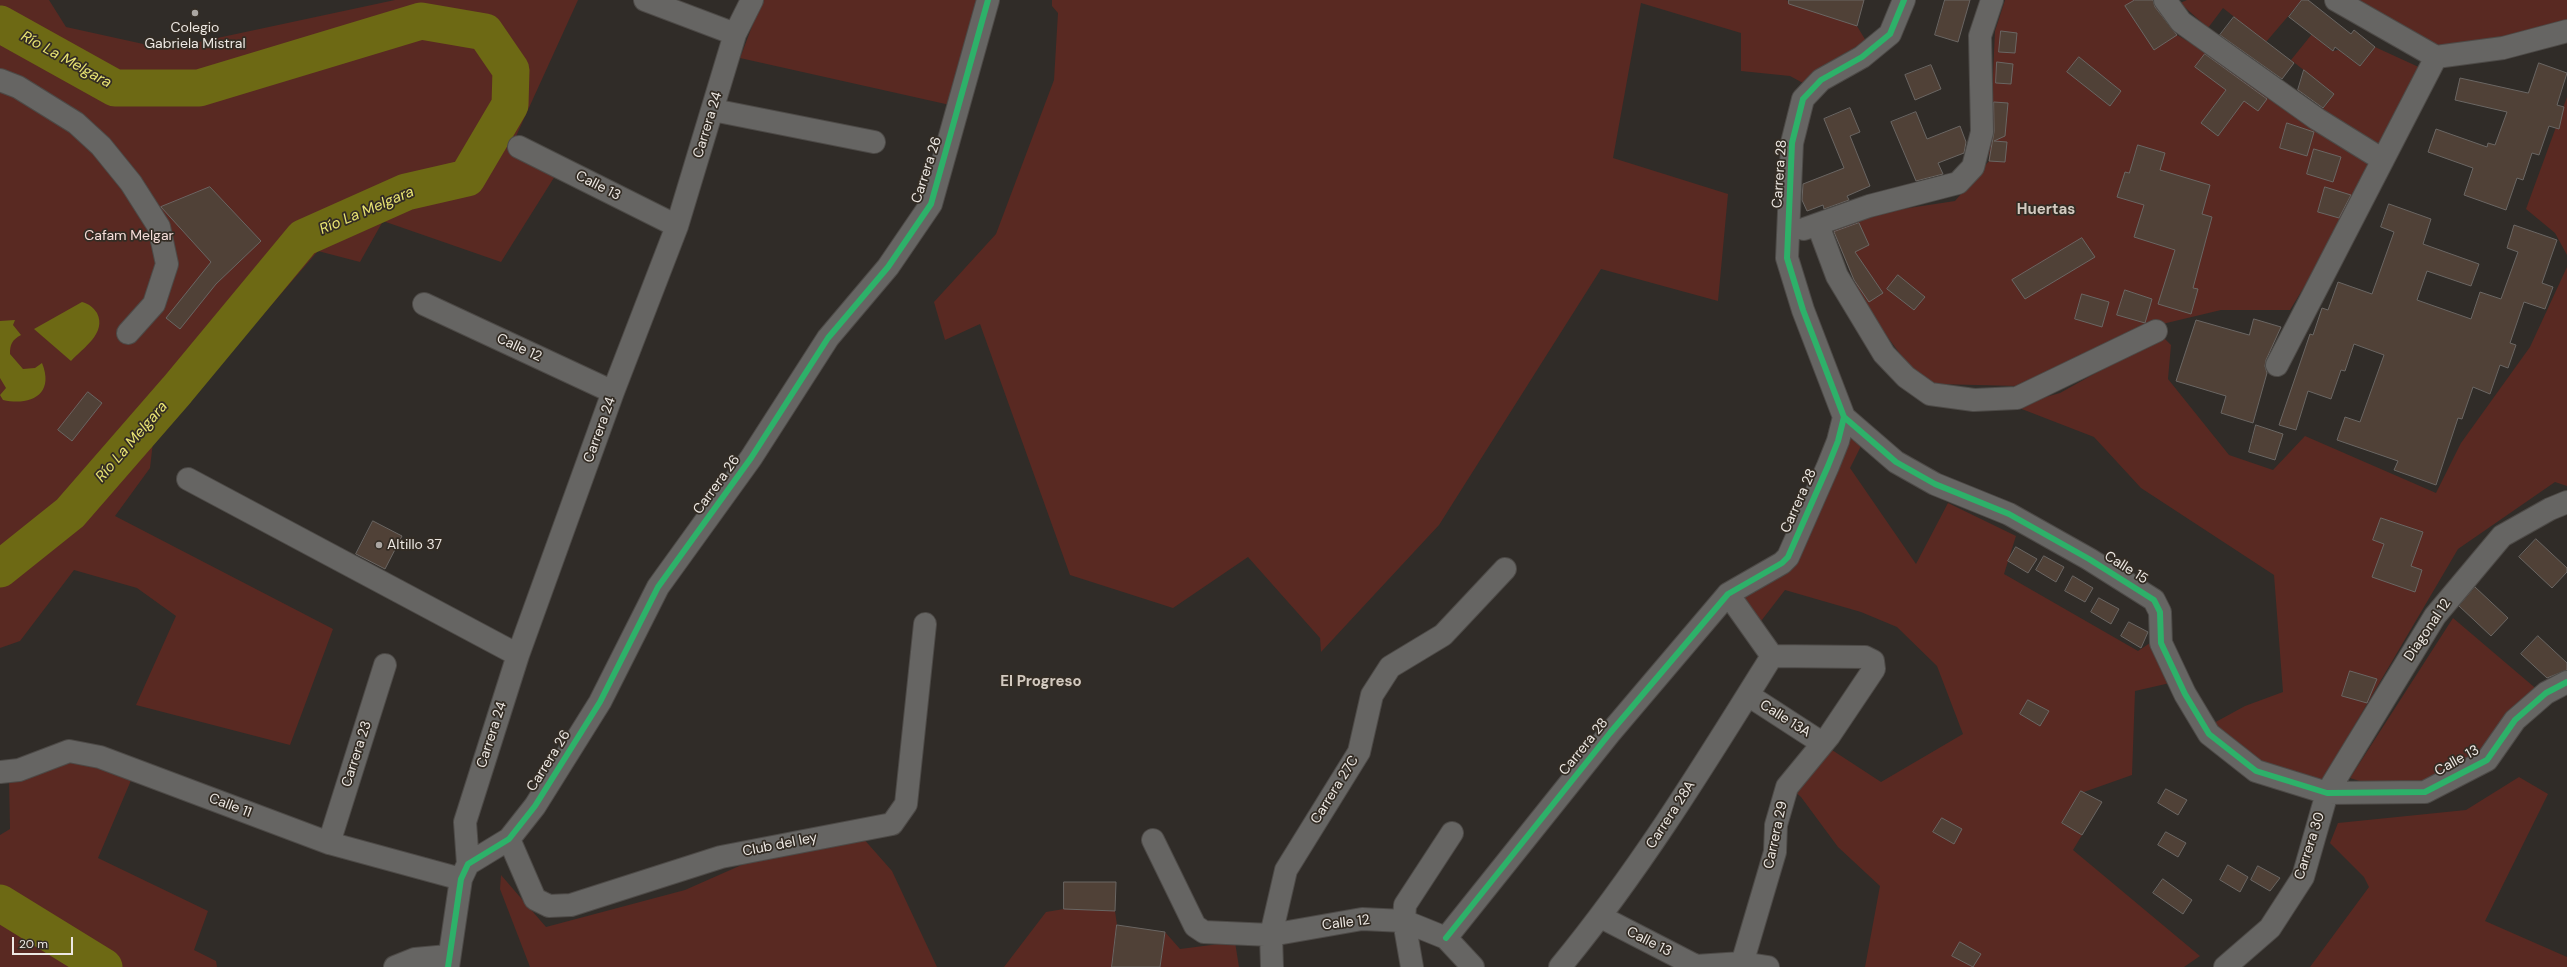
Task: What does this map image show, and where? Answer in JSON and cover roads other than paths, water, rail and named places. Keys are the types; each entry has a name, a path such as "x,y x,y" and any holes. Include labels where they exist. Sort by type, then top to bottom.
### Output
{"street":[{"path":"645,0 736,34"},
{"name":"Carrera 24","path":"465,871 465,822 518,655 613,392 677,226 736,34 752,0"},
{"name":"Carrera 26","path":"465,871 509,838 535,806 600,702 658,587 751,458 828,338 888,267 931,204 988,0"},
{"name":"Carrera 28","path":"1446,938 1610,733 1728,594 1782,563 1788,557 1833,454 1844,417 1803,310 1787,258 1792,143 1803,99 1821,80 1862,57 1890,34 1904,0"},
{"path":"1788,232 1818,225 1869,206 1958,182 1973,167 1982,132 1980,36 1992,0"},
{"path":"2165,0 2181,22 2317,119 2383,160"},
{"path":"2336,0 2436,57 2503,48 2567,31"},
{"path":"2277,365 2436,57"},
{"path":"0,80 18,87 76,123 101,146 131,183 159,227 167,264 154,304 128,333"},
{"path":"713,110 874,142"},
{"name":"Calle 13","path":"520,146 677,226"},
{"path":"1818,225 1838,276 1884,354 1906,377 1930,394 1974,400 2017,398 2156,331"},
{"name":"Calle 12","path":"424,304 613,392"},
{"name":"Calle 15","path":"1844,417 1896,462 1935,484 2009,514 2089,559 2154,600 2160,612 2161,642 2185,694 2209,734 2256,771 2327,793"},
{"path":"188,479 518,655"},
{"name":"Diagonal 12","path":"2327,793 2435,616 2464,579 2502,536 2566,504"},
{"name":"Carrera 27C","path":"1272,967 1271,935 1286,870 1359,752 1372,695 1390,667 1443,635 1505,569"},
{"path":"1728,594 1772,656"},
{"name":"Club del ley","path":"509,838 535,899 549,906 571,905 721,857 892,824 906,804 926,624"},
{"name":"Carrera 29","path":"1741,965 1775,852 1776,825 1787,787 1822,743 1874,669 1874,661 1865,657 1772,656"},
{"name":"Carrera 28A","path":"1560,967 1601,918 1639,863 1772,656"},
{"name":"Carrera 23","path":"329,843 385,665"},
{"name":"Calle 13","path":"2327,793 2426,792 2487,760 2515,720 2546,693 2567,682"},
{"name":"Calle 13A","path":"1748,695 1822,743"},
{"name":"Calle 11","path":"0,772 19,770 69,751 100,757 329,843 465,871"},
{"name":"Carrera 30","path":"2225,967 2270,928 2303,877 2327,793"},
{"path":"1412,967 1404,921 1405,905 1452,833"},
{"name":"Calle 12","path":"1153,840 1195,926 1204,932 1271,935 1362,919 1404,921 1446,938 1473,967"},
{"path":"395,967 414,959 448,962 465,871"},
{"name":"Calle 13","path":"1601,918 1696,966 1741,965 1768,967"}],"waterway":[{"name":"Río La Melgara","path":"0,24 115,88 199,88 421,21 485,32 511,70 510,105 467,178 406,192 303,238 177,390 70,513 0,569"},
{"name":"Río La Melgara","path":"0,903 104,967"}],"place":[{"name":"Colegio Gabriela Mistral","path":"195,13"},
{"name":"Altillo 37","path":"379,545"}],"district":[{"name":"Huertas","path":"2046,210"},
{"name":"El Progreso","path":"1041,682"}],"park label":[{"name":"Cafam Melgar","path":"129,236"}]}
